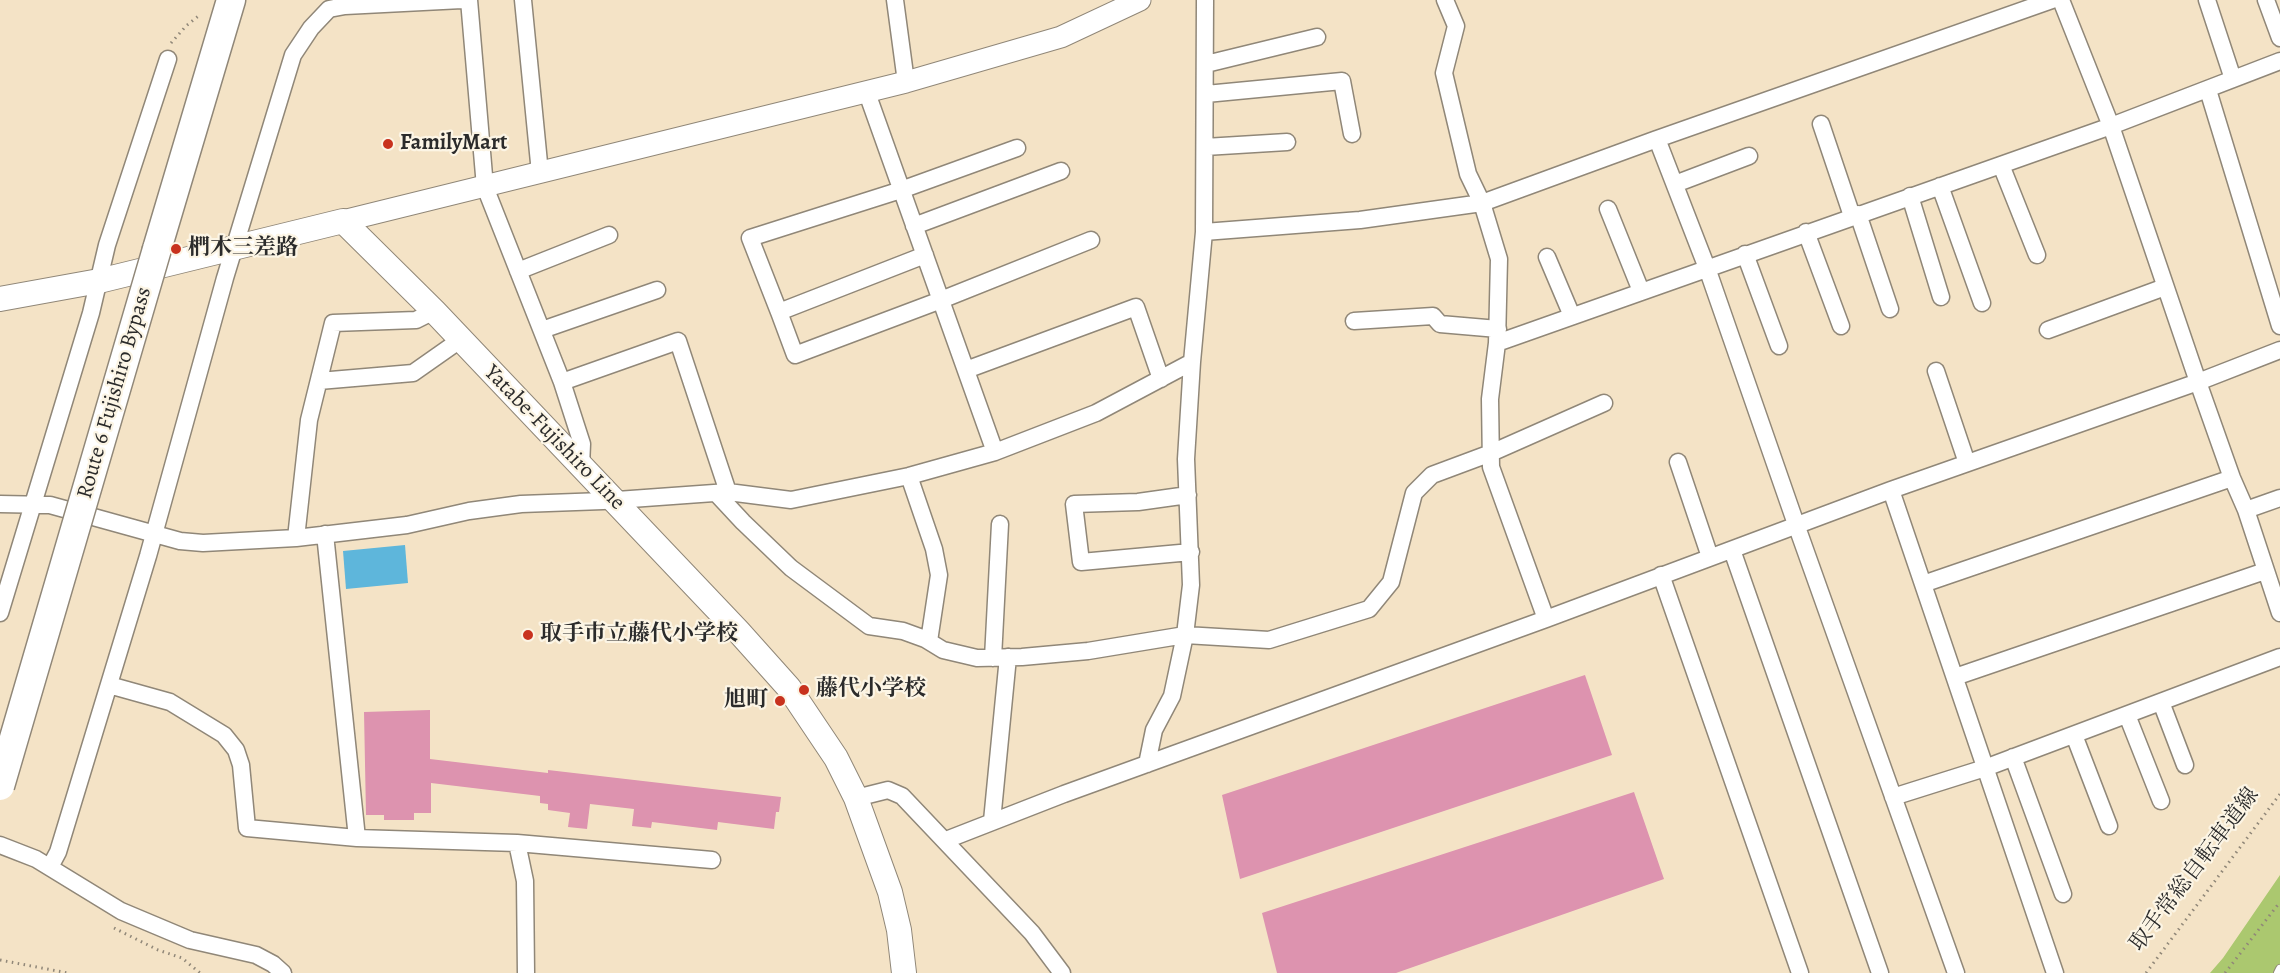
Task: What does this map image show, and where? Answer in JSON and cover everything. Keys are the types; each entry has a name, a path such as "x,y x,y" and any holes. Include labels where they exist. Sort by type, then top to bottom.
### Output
{"highway":[{"name":"Route 6 Fujishiro Bypass","path":"0,786 231,0"}],"main road":[{"path":"0,299 99,281 343,221"},
{"name":"Yatabe-Fujishiro Line","path":"343,221 434,311 789,688 831,750 856,798 890,892 899,930 904,973"}],"street":[{"path":"50,867 58,852 109,685 234,248 292,56 311,28 329,9 345,6 462,0"},
{"path":"469,0 485,187 562,382 582,444 581,466"},
{"path":"523,0 540,173"},
{"path":"895,0 906,82"},
{"path":"343,221 867,93 1061,38 1140,0"},
{"path":"1147,764 1154,730 1172,696 1185,635 1191,585 1186,459 1204,232 1205,0"},
{"path":"1445,0 1456,26 1444,73 1468,174 1482,203 1499,259 1498,336 1490,399 1491,466 1546,619"},
{"path":"1204,232 1360,220 1482,203 2052,0"},
{"path":"2061,0 2111,126 2280,613"},
{"path":"2207,0 2233,79"},
{"path":"2266,0 2280,38"},
{"path":"1206,64 1317,37"},
{"path":"0,613 99,281 107,245 169,51"},
{"path":"1354,321 1433,316 1440,324 1498,336 1572,316 2111,126 2280,61"},
{"path":"1206,94 1342,81 1352,134"},
{"path":"2208,90 2280,326"},
{"path":"867,93 995,452"},
{"path":"1821,124 1890,309"},
{"path":"1657,139 1707,268 1956,973"},
{"path":"1205,147 1287,142"},
{"path":"1017,148 901,190 750,238 795,355 1091,240"},
{"path":"1675,184 1749,156"},
{"path":"2001,165 2037,255"},
{"path":"914,226 1061,171"},
{"path":"1940,186 1982,303"},
{"path":"1910,196 1941,297"},
{"path":"1608,208 1641,291"},
{"path":"1806,232 1841,326"},
{"path":"518,271 609,235"},
{"path":"1745,254 1779,346"},
{"path":"779,312 925,255"},
{"path":"1547,257 1572,316"},
{"path":"2048,330 2165,287"},
{"path":"542,330 657,290"},
{"path":"966,370 1136,307 1161,379"},
{"path":"296,538 309,420 333,322 416,320 434,311"},
{"path":"319,381 413,373 460,340"},
{"path":"562,382 678,341 722,493 743,522 791,567 869,626 903,631 929,641 944,650 977,658 1088,651 1185,635 1269,640 1369,609 1391,582 1414,493 1432,475 1491,453 1604,403"},
{"path":"946,840 992,821 1797,527 1891,490 2198,382 2280,350"},
{"path":"0,504 51,505 180,541 203,543 296,538 407,525 469,511 521,504 614,501 722,493 791,500 909,476 995,452 1096,413 1192,362"},
{"path":"1936,371 1967,463"},
{"path":"1678,462 1710,557"},
{"path":"909,476 934,549 939,575 929,641"},
{"path":"1923,584 2232,478"},
{"path":"1891,490 2055,973"},
{"path":"1188,495 1138,502 1074,504 1081,562 1191,552"},
{"path":"2246,510 2280,498"},
{"path":"992,821 1000,658 1000,524"},
{"path":"325,534 357,838"},
{"path":"1732,550 1880,973"},
{"path":"1955,677 2265,571"},
{"path":"1661,575 1800,973"},
{"path":"1893,797 1985,768 2280,657"},
{"path":"109,685 170,702 224,735 236,750 241,765 247,828 357,838 517,843 712,860"},
{"path":"2162,702 2185,765"},
{"path":"2127,715 2162,801"},
{"path":"2074,735 2109,826"},
{"path":"2013,757 2063,894"},
{"path":"856,798 888,790 902,796 1032,933 1062,973"},
{"path":"517,843 525,881 526,973"},
{"path":"0,844 50,867 121,911 190,940 256,955 273,964 283,973"}],"path":[{"path":"169,51 186,26 201,14"},
{"name":"取手常総自転車道線","path":"2146,973 2280,794"},
{"path":"2225,973 2280,902"},
{"path":"0,960 68,973"}],"green space":[{"path":"2280,875 2280,973 2210,973 2223,958"}],"water":[{"path":"405,545 408,583 346,589 343,551"}],"building":[{"path":"1585,675 1612,755 1240,879 1222,795"},
{"path":"430,710 430,759 781,797 774,829 718,822 717,830 652,822 651,828 632,826 634,809 590,804 587,829 568,827 570,813 548,810 548,804 540,803 540,796 431,783 431,813 414,813 414,820 384,820 384,815 366,815 364,712"},
{"path":"1634,792 1664,879 1396,973 1277,973 1262,913"}],"place":[{"name":"FamilyMart","path":"388,144"},
{"name":"椚木三差路","path":"176,249"},
{"name":"取手市立藤代小学校","path":"528,635"},
{"name":"藤代小学校","path":"804,690"},
{"name":"旭町","path":"780,701"}]}
